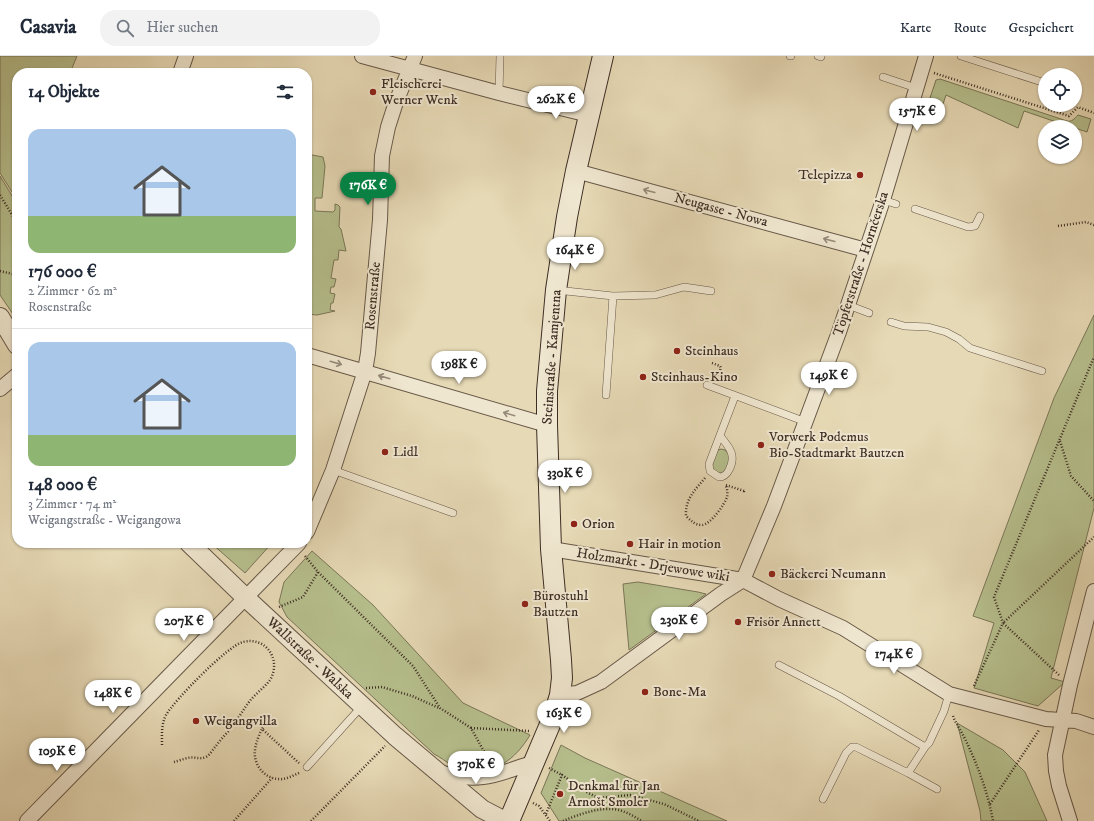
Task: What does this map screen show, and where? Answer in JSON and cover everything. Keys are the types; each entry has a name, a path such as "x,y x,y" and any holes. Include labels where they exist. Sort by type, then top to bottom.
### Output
{"main road":[{"name":"Steinstraße - Kamjentna","path":"551,557 547,391 556,290 567,217 576,171 603,56"},
{"path":"509,821 554,715 560,695 562,678 561,660 551,557"}],"street":[{"path":"182,68 186,56"},
{"path":"362,56 499,93 589,115"},
{"name":"Rosenstraße","path":"312,520 333,470 365,371 368,353 380,220 382,156 388,127 415,56"},
{"name":"Töpferstraße - Hornčerska","path":"743,580 774,506 806,422 866,250 890,202 916,88 926,56"},
{"name":"Neugasse - Nowa","path":"576,171 866,250"},
{"path":"0,317 12,337"},
{"path":"312,356 547,425"},
{"path":"0,389 12,379"},
{"name":"Wallstraße - Walska","path":"194,548 395,736 482,809 505,821"},
{"path":"27,821 295,548"},
{"name":"Holzmarkt - Drjewowe wiki","path":"551,557 743,580"},
{"path":"743,580 779,599 843,628 949,694 1046,719 1076,720 1094,727"},
{"name":"Holzmarkt - Drjewowe wiki","path":"560,695 577,693 601,682 721,594 743,580"},
{"path":"1070,821 1059,786 1055,755 1070,686 1094,591"},
{"name":"Wallstraße - Walska","path":"434,770 453,776 476,779 492,776 534,762"}],"lane":[{"path":"499,93 500,56"},
{"path":"961,56 1038,81"},
{"path":"883,77 916,88"},
{"path":"915,209 968,227 975,226 980,216"},
{"path":"556,290 613,296 655,295 684,287 711,291"},
{"path":"606,395 613,296"},
{"path":"848,305 869,313"},
{"path":"891,322 904,326 928,328 946,332 959,339 970,348 1042,371"},
{"path":"707,385 806,422"},
{"path":"720,436 731,449 733,458 728,472 722,477 716,476 710,471 709,464 735,396"},
{"path":"333,470 453,513"},
{"path":"779,665 839,696 925,747"},
{"path":"908,773 929,743 944,711 949,694"},
{"path":"306,767 362,706"},
{"path":"823,798 846,752 852,747 856,747 937,789"}],"path":[{"path":"922,70 1069,116 1078,107 1094,113"},
{"path":"0,195 12,215"},
{"path":"1058,226 1086,222 1094,225"},
{"path":"0,271 12,274"},
{"path":"1070,686 1003,623 994,597 1094,356"},
{"path":"712,363 720,366 721,368 719,373"},
{"path":"1060,441 1071,476 1094,501"},
{"path":"710,471 690,496 686,507 686,516 694,523 703,526 710,523 727,498 728,491 722,477"},
{"path":"726,485 744,491 744,489"},
{"path":"993,821 982,779 966,741 953,717 949,694 975,686 1003,623 1094,537"},
{"path":"300,548 318,572 413,666 440,708"},
{"path":"268,617 277,608 303,597 318,572"},
{"path":"162,745 162,728 167,714 212,664 234,646 242,642 256,642 271,652 274,664 270,678 266,685 249,700 232,726 207,756 199,759 190,757 174,762"},
{"path":"346,691 382,687 412,696 440,708 471,728 487,757"},
{"path":"990,805 1046,719"},
{"path":"259,721 264,726 262,729 256,745 255,759 261,770 272,778 278,780 288,778 306,767 262,729"},
{"path":"471,728 531,731 533,728"},
{"path":"311,821 395,736"},
{"path":"546,814 562,775 588,793 599,798 630,795 664,804 699,821"},
{"path":"234,821 272,778"},
{"path":"599,798 600,810"},
{"path":"563,821 600,810 610,809 621,811 642,821"}],"green space":[{"path":"0,56 77,56 72,68 12,68 12,192 0,173"},
{"path":"940,79 1064,120 1050,120 1024,111 1018,128 946,95 943,104 931,100 930,98 936,80"},
{"path":"1078,115 1091,119 1087,132 1082,130 1082,120 1073,120"},
{"path":"312,155 323,157 325,166 322,198 315,198 315,211 333,212 335,210 335,204 340,207 339,227 341,229 346,251 339,250 338,260 334,260 331,278 336,279 334,287 331,287 330,293 335,294 330,310 335,311 317,315 312,314"},
{"path":"0,176 12,196 12,313 0,295"},
{"path":"1094,315 1094,508 1051,678 1065,682 1038,706 974,688 994,623 973,616 1054,398"},
{"path":"718,450 725,450 730,456 728,467 722,473 717,473 714,471 712,465"},
{"path":"217,548 268,548 245,573"},
{"path":"312,551 373,605 463,703 530,735 518,752 503,764 486,769 476,770 450,764 434,754 287,617 279,602 284,582"},
{"path":"638,582 706,594 629,650 623,584"},
{"path":"957,723 1003,750 1025,772 1047,821 981,821 980,811"},
{"path":"561,745 585,758 727,821 559,821 541,793"}],"place":[{"name":"Fleischerei Werner Wenk","path":"373,92"},
{"name":"Telepizza","path":"860,175"},
{"name":"Steinhaus","path":"677,351"},
{"name":"Steinhaus-Kino","path":"643,377"},
{"name":"Vorwerk Podemus Bio-Stadtmarkt Bautzen","path":"761,445"},
{"name":"Lidl","path":"385,452"},
{"name":"Orion","path":"574,524"},
{"name":"Hair in motion","path":"630,544"},
{"name":"Bäckerei Neumann","path":"772,574"},
{"name":"Bürostuhl Bautzen","path":"525,604"},
{"name":"Frisör Annett","path":"738,622"},
{"name":"Bone-Ma","path":"645,692"},
{"name":"Weigangvilla","path":"196,721"},
{"name":"Denkmal für Jan Arnošt Smoler","path":"560,794"}]}
